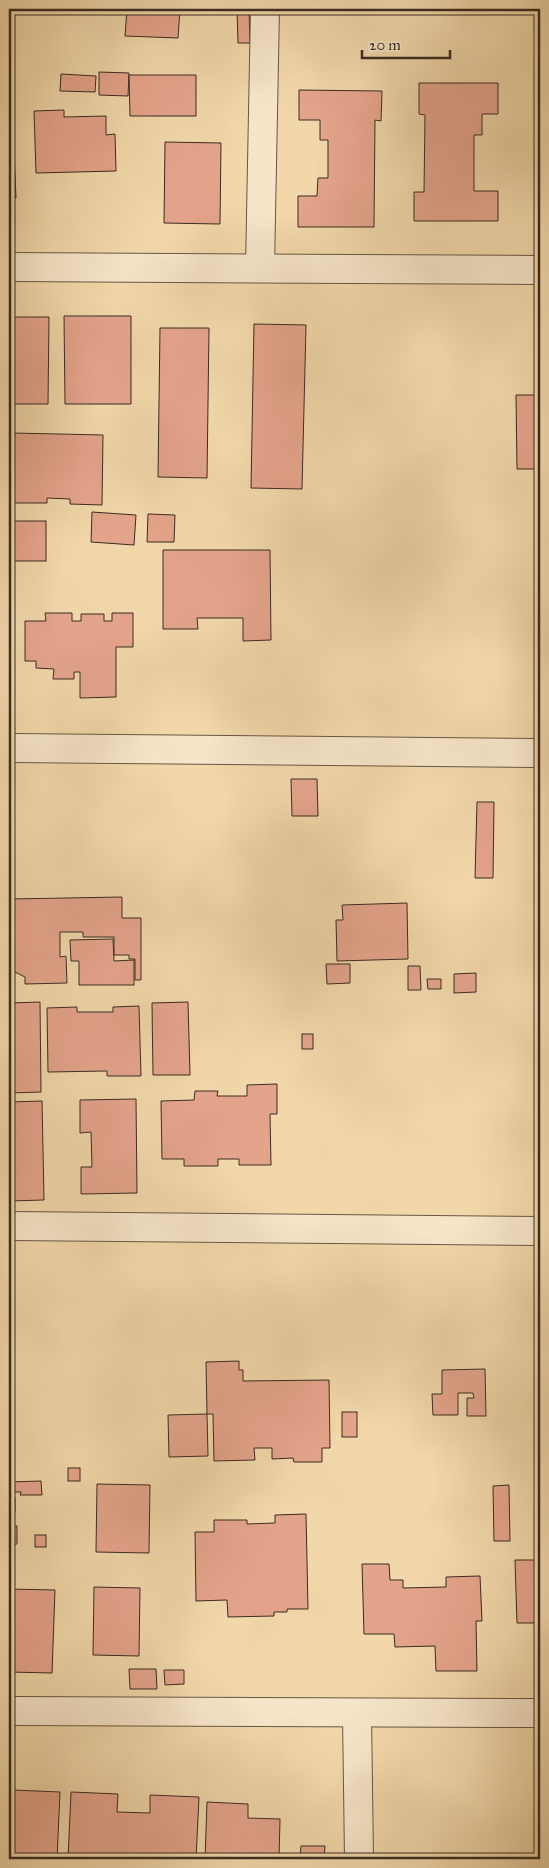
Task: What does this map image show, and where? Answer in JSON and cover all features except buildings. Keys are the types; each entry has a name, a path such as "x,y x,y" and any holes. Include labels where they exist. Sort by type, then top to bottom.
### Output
{"street":[{"path":"260,268 265,9"},
{"path":"9,267 540,270"},
{"path":"9,748 540,753"},
{"path":"9,1226 540,1231"},
{"path":"9,1711 540,1713"},
{"path":"357,1713 359,1859"}]}
